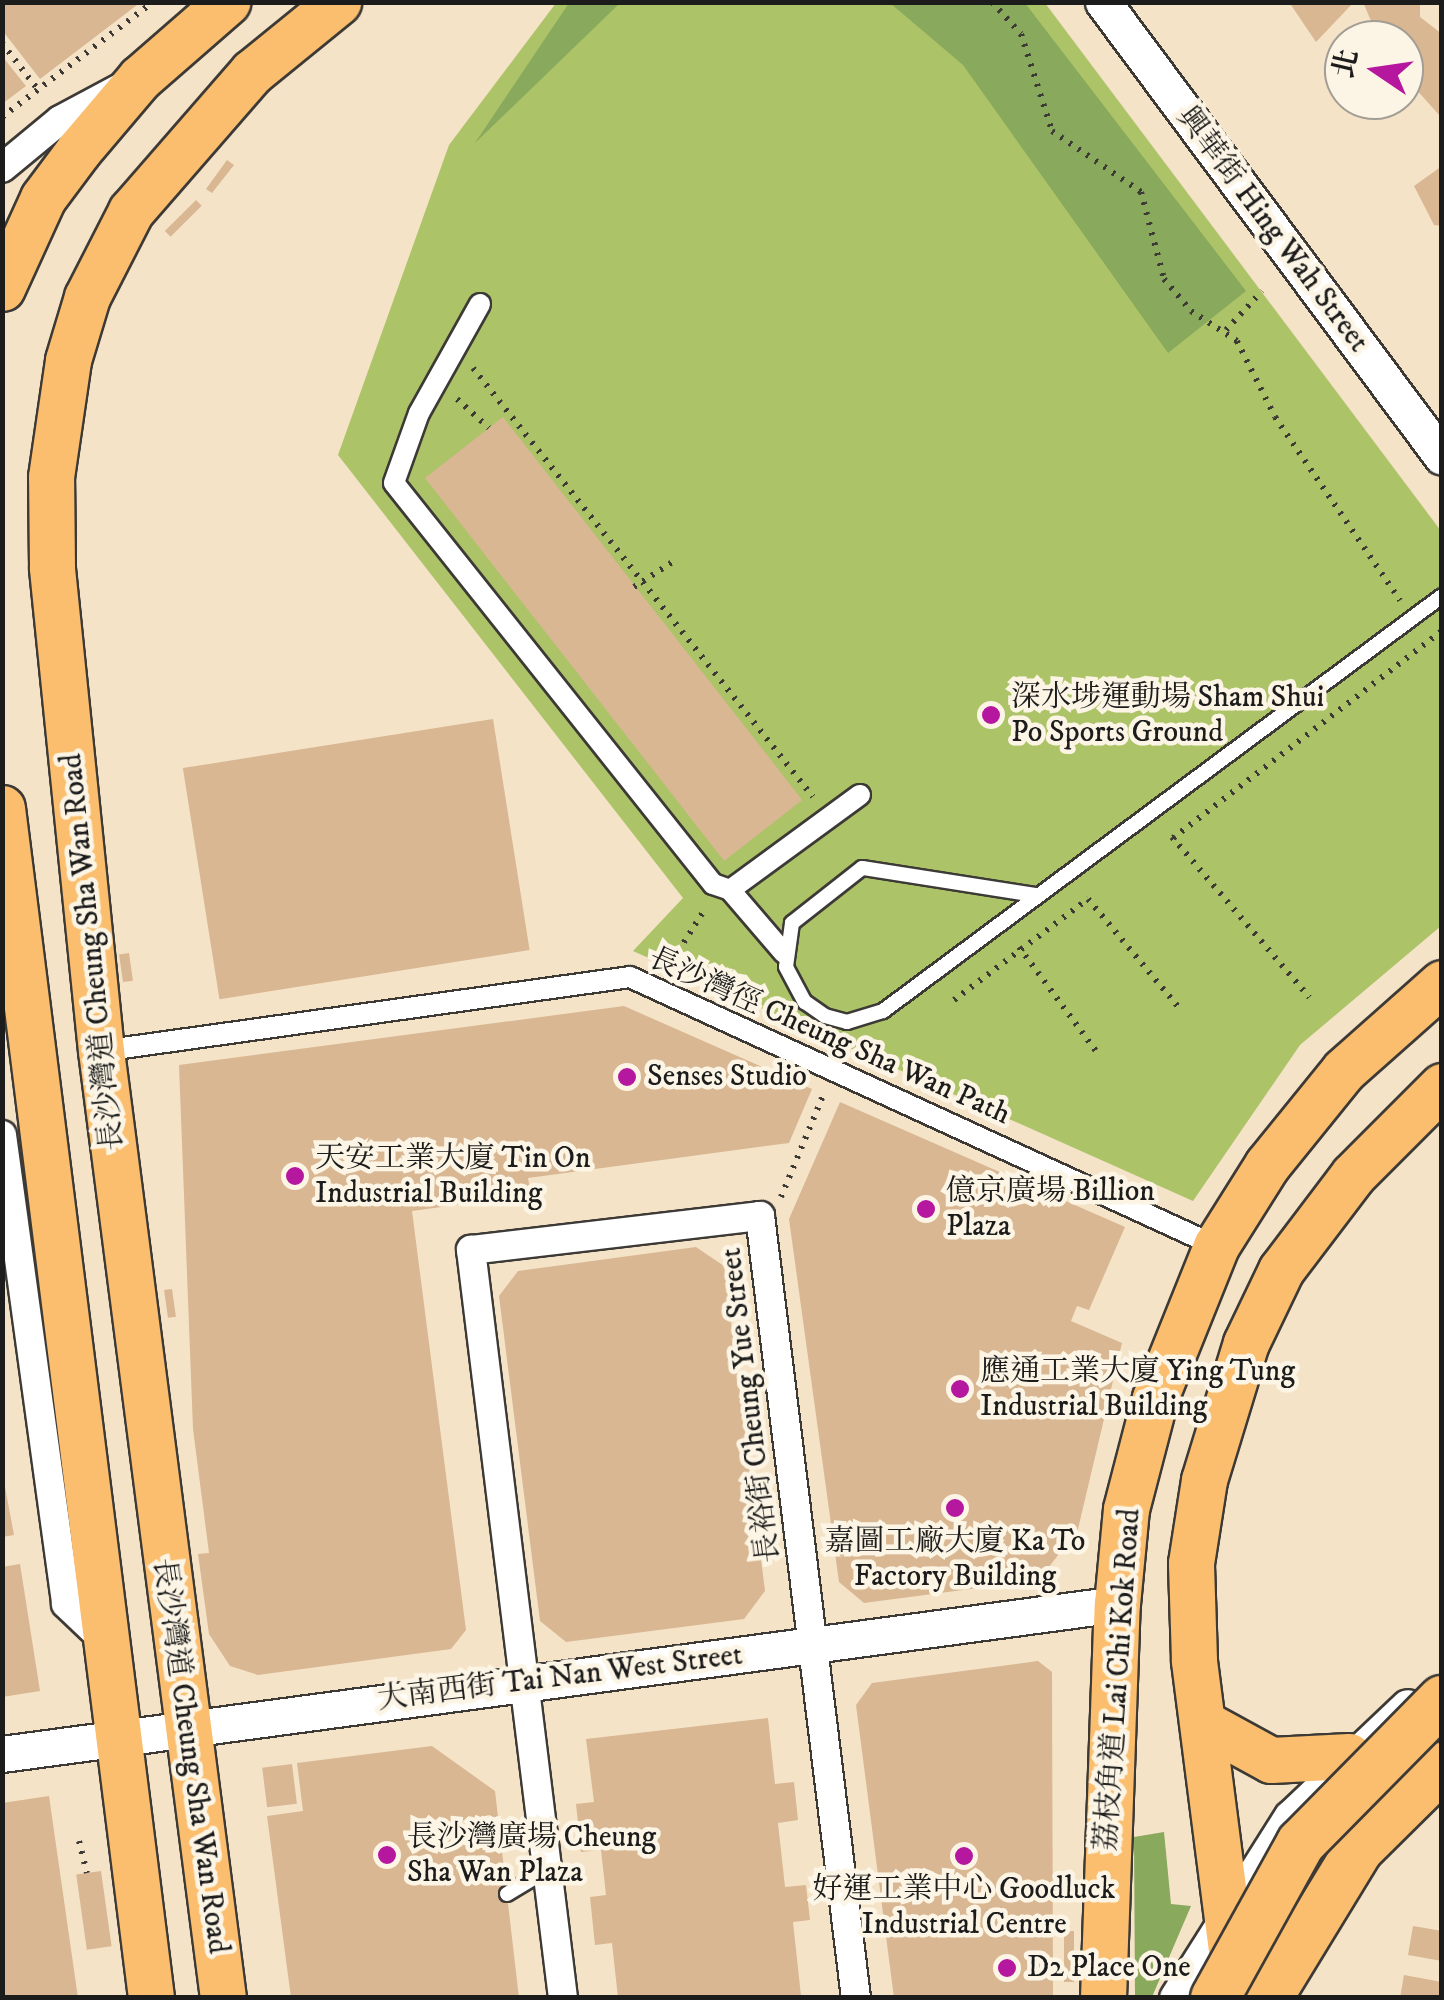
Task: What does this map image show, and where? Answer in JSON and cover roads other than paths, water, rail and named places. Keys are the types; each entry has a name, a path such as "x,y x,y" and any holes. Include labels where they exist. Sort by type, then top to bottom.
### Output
{"highway":[{"path":"1215,1998 1301,1843 1442,1700"},
{"path":"1268,1998 1359,1849 1442,1768"}],"main road":[{"path":"2,288 43,198 140,78 227,2"},
{"name":"長沙灣道 Cheung Sha Wan Road","path":"223,1998 101,1051 52,567 54,428 68,360 87,297 160,172 252,72 338,2"},
{"path":"2,808 151,1998"},
{"name":"荔枝角道 Lai Chi Kok Road","path":"1104,1998 1117,1604 1126,1509 1155,1398 1216,1246 1344,1070 1442,982"},
{"path":"1238,1998 1225,1910 1190,1563 1222,1414 1282,1270 1352,1175 1442,1086"},
{"path":"1117,1604 1190,1563"},
{"path":"1205,1724 1272,1760 1349,1756"}],"street":[{"name":"興華街 Hing Wah Street","path":"1103,2 1436,438"},
{"path":"2,168 60,120 140,78"},
{"path":"480,304 438,380 394,483 713,884 730,890 784,954"},
{"path":"730,890 860,796"},
{"name":"長沙灣徑 Cheung Sha Wan Path","path":"101,1051 630,977 1216,1246"},
{"path":"2,1136 66,1604 108,1644"},
{"name":"長裕街 Cheung Yue Street","path":"524,1679 471,1250 760,1216 813,1649"},
{"name":"大南西街 Tai Nan West Street","path":"2,1754 524,1679 813,1649 1117,1604"},
{"path":"813,1649 856,1998"},
{"path":"524,1679 562,1998"},
{"path":"1176,1998 1225,1910 1349,1756 1442,1683"},
{"path":"1280,1998 1356,1884 1442,1796"}],"lane":[{"path":"1035,894 862,868 808,904 784,954 804,1002 824,1016 864,1020 1442,596"},
{"path":"507,1894 547,1870"}],"place":[{"name":"深水埗運動場 Sham Shui Po Sports Ground","path":"991,715"},
{"name":"Senses Studio","path":"627,1077"},
{"name":"天安工業大廈 Tin On Industrial Building","path":"295,1176"},
{"name":"億京廣場 Billion Plaza","path":"926,1209"},
{"name":"應通工業大廈 Ying Tung Industrial Building","path":"960,1389"},
{"name":"嘉圖工廠大廈 Ka To Factory Building","path":"955,1508"},
{"name":"長沙灣廣場 Cheung Sha Wan Plaza","path":"387,1855"},
{"name":"好運工業中心 Goodluck Industrial Centre","path":"964,1856"},
{"name":"D2 Place One","path":"1007,1968"}]}
